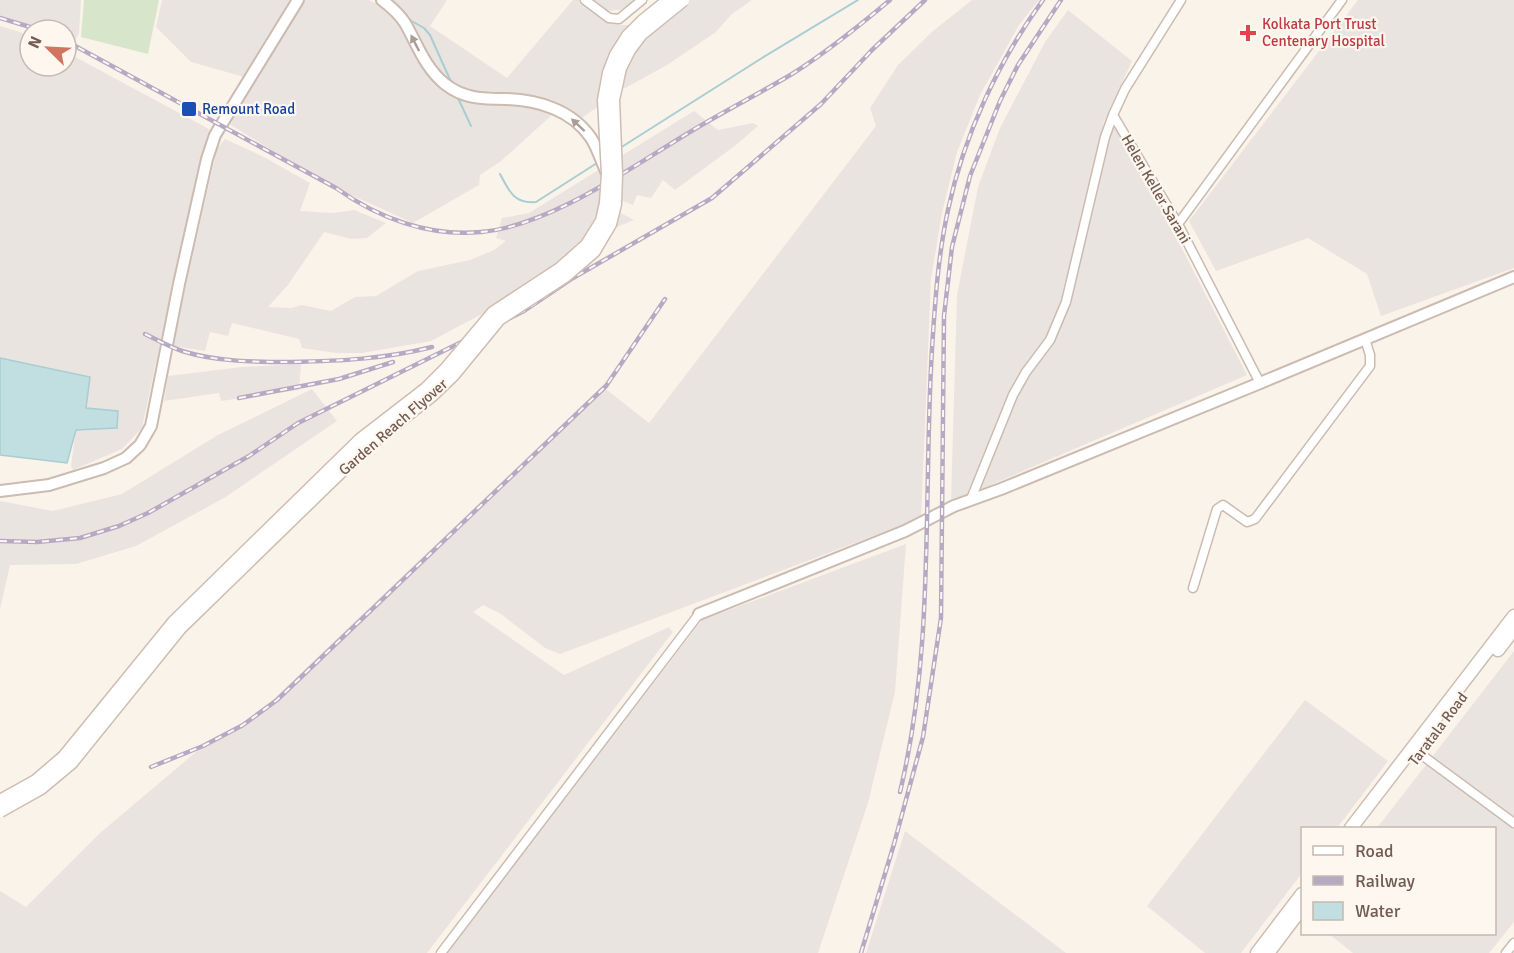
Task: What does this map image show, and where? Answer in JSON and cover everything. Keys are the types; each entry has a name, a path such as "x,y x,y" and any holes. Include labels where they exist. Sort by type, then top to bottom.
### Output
{"main road":[{"name":"Garden Reach Flyover","path":"0,801 36,781 64,757 174,622 360,440 426,389 493,313 560,269 581,252 597,230 604,213 608,174 604,100 606,82 621,45 635,28 669,0"},
{"name":"Garden Reach Flyover","path":"0,811 41,788 71,763 180,628 366,447 432,395 453,375 499,319 565,276 594,251 610,224 615,204 613,100 620,68 629,50 641,34 683,0"},
{"path":"1352,827 1514,616"},
{"name":"Taratala Road","path":"1362,827 1514,629"},
{"path":"1257,953 1301,895"},
{"path":"1268,953 1301,908"}],"street":[{"path":"0,491 49,485 104,468 126,458 140,445 151,426 179,284 207,159 215,135 298,0"},
{"path":"382,0 404,21 420,54 445,84 469,97 539,102 562,112 576,121 591,138 608,174"},
{"path":"585,0 609,18 619,19 642,0"},
{"path":"971,499 1013,395 1026,372 1050,340 1060,319 1105,137 1113,115 1125,89 1181,0"},
{"path":"1178,224 1342,0"},
{"name":"Helen Keller Sarani","path":"1113,115 1178,224 1260,383"},
{"path":"441,953 699,614 905,531 971,499 1011,485 1514,277"},
{"path":"1193,588 1217,509 1223,505 1247,522 1255,519 1370,366 1370,355 1365,339"},
{"path":"1419,753 1514,823"},
{"path":"1506,953 1514,943"}],"shaded area":[{"path":"0,0 81,0 78,35 78,18 18,18 18,21 0,16"},
{"path":"162,0 290,0 244,77 191,62 156,27"},
{"path":"302,0 369,0 374,3 378,0 447,0 430,26 507,78 573,0 580,0 608,21 619,25 635,25 668,0 752,0 732,14 716,32 667,65 620,91 579,120 553,114 501,161 480,175 479,185 413,223 327,184 226,122"},
{"path":"591,0 638,0 620,10 607,11"},
{"path":"972,0 1039,0 1019,25 980,95 957,152 942,213 931,279 921,518 560,654 545,648 501,614 483,605 473,612 564,675 669,627 673,632 427,953 0,953 0,891 26,907 100,833 196,752 258,714 602,386 649,423 876,126 870,108 898,65 933,31"},
{"path":"1358,0 1514,0 1514,268 1381,316 1367,274 1308,238 1216,271 1189,221"},
{"path":"1068,10 1132,61 1102,126 1121,130 1247,375 951,502 957,295 978,187 1000,128 1045,42"},
{"path":"0,26 18,31 18,78 78,78 78,58 209,129 178,259 142,428 122,449 73,470 71,466 76,430 117,428 86,408 90,377 0,358"},
{"path":"694,111 718,130 753,123 758,126 675,190 663,180 651,198 637,195 633,205 613,197 607,206 634,220 584,240 568,275 486,321 482,314 431,341 362,353 337,353 302,348 299,339 232,323 228,336 210,332 205,351 172,346 217,149 225,139 264,157 310,183 300,211 333,213 354,210 386,223 367,238 351,239 324,232 288,285 268,307 291,308 302,305 331,311 355,297 376,296 418,271 470,260 494,250 506,241 496,238 502,218 529,213"},
{"path":"301,364 299,390 221,401 219,393 164,401 168,376 242,367"},
{"path":"312,389 337,421 224,498 136,546 76,564 10,565 0,609 0,501 53,511 122,494 218,435"},
{"path":"906,544 895,692 868,803 818,953 447,953 702,620"},
{"path":"1514,651 1514,922 1489,953 1353,953 1330,935 1496,935 1496,827 1378,827"},
{"path":"1305,700 1388,761 1338,827 1301,827 1301,874 1241,953 1205,953 1147,906"},
{"path":"905,831 1066,953 866,953"}],"green space":[{"path":"84,0 159,0 148,54 81,37"}],"water":[{"path":"0,358 90,377 86,408 118,411 117,428 76,430 67,463 0,455"}],"waterway":[{"path":"620,148 858,0"},
{"path":"406,18 424,28 430,35 452,84"},
{"path":"458,98 471,126"},
{"path":"500,174 517,199 536,202 597,163"}],"railway":[{"path":"78,48 369,208 423,228 462,233 481,232 507,228 533,219 587,194 792,74 818,57 890,0"},
{"path":"0,541 37,542 80,538 119,526 148,513 249,456 298,423 524,311 573,278 712,198 821,104 872,50 925,0"},
{"path":"900,792 911,737 923,627 932,349 937,279 948,210 963,154 985,100 1011,48 1043,0"},
{"path":"861,953 923,737 941,618 944,316 952,247 970,176 1000,101 1018,65 1061,0"},
{"path":"0,18 18,23"},
{"path":"151,767 203,746 243,725 277,700 606,386 665,299"},
{"path":"145,334 173,348 195,355 250,361 309,362 362,359 432,347"},
{"path":"239,398 339,379 393,362"}],"place":[{"name":"Kolkata Port Trust Centenary Hospital","path":"1248,33"},
{"name":"Remount Road","path":"189,109"}]}
